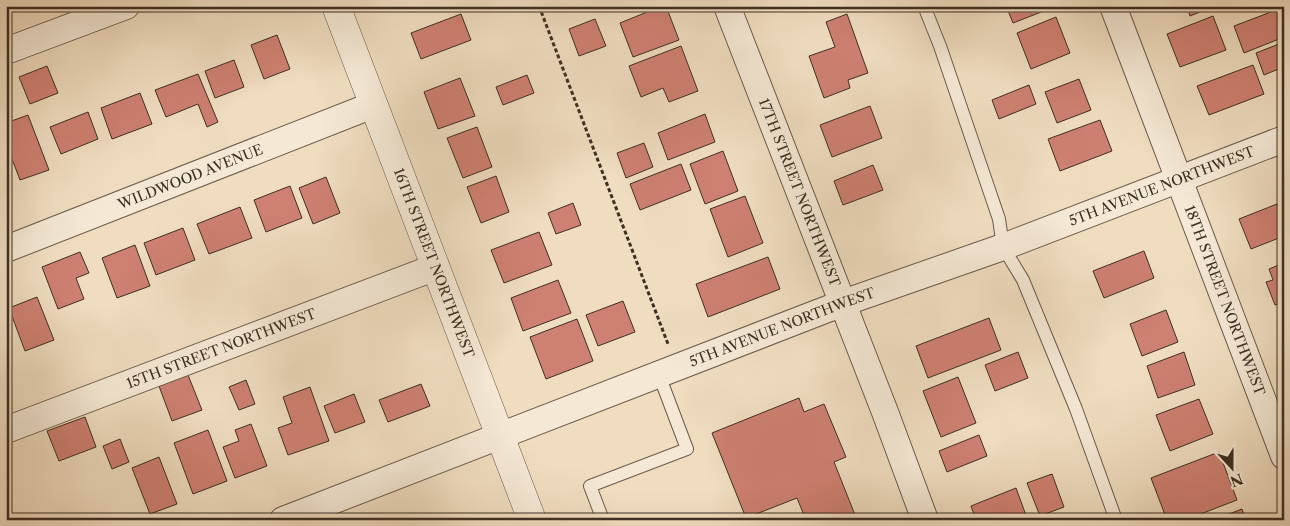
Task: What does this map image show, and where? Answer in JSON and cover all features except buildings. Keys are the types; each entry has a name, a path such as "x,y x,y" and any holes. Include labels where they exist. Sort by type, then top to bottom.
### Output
{"street":[{"path":"6,51 126,6"},
{"name":"16TH STREET NORTHWEST","path":"336,6 532,520"},
{"name":"17TH STREET NORTHWEST","path":"727,6 925,520"},
{"name":"18TH STREET NORTHWEST","path":"1113,6 1284,456"},
{"name":"WILDWOOD AVENUE","path":"6,249 373,105"},
{"name":"5TH AVENUE NORTHWEST","path":"282,520 501,437 843,303 1003,247 1284,139"},
{"name":"15TH STREET NORTHWEST","path":"6,430 436,267"}],"lane":[{"path":"924,6 940,46 999,219 1003,247 1023,280 1065,381 1116,520"},
{"path":"603,520 590,486 687,449 659,375"}],"path":[{"path":"539,6 669,347"}]}
